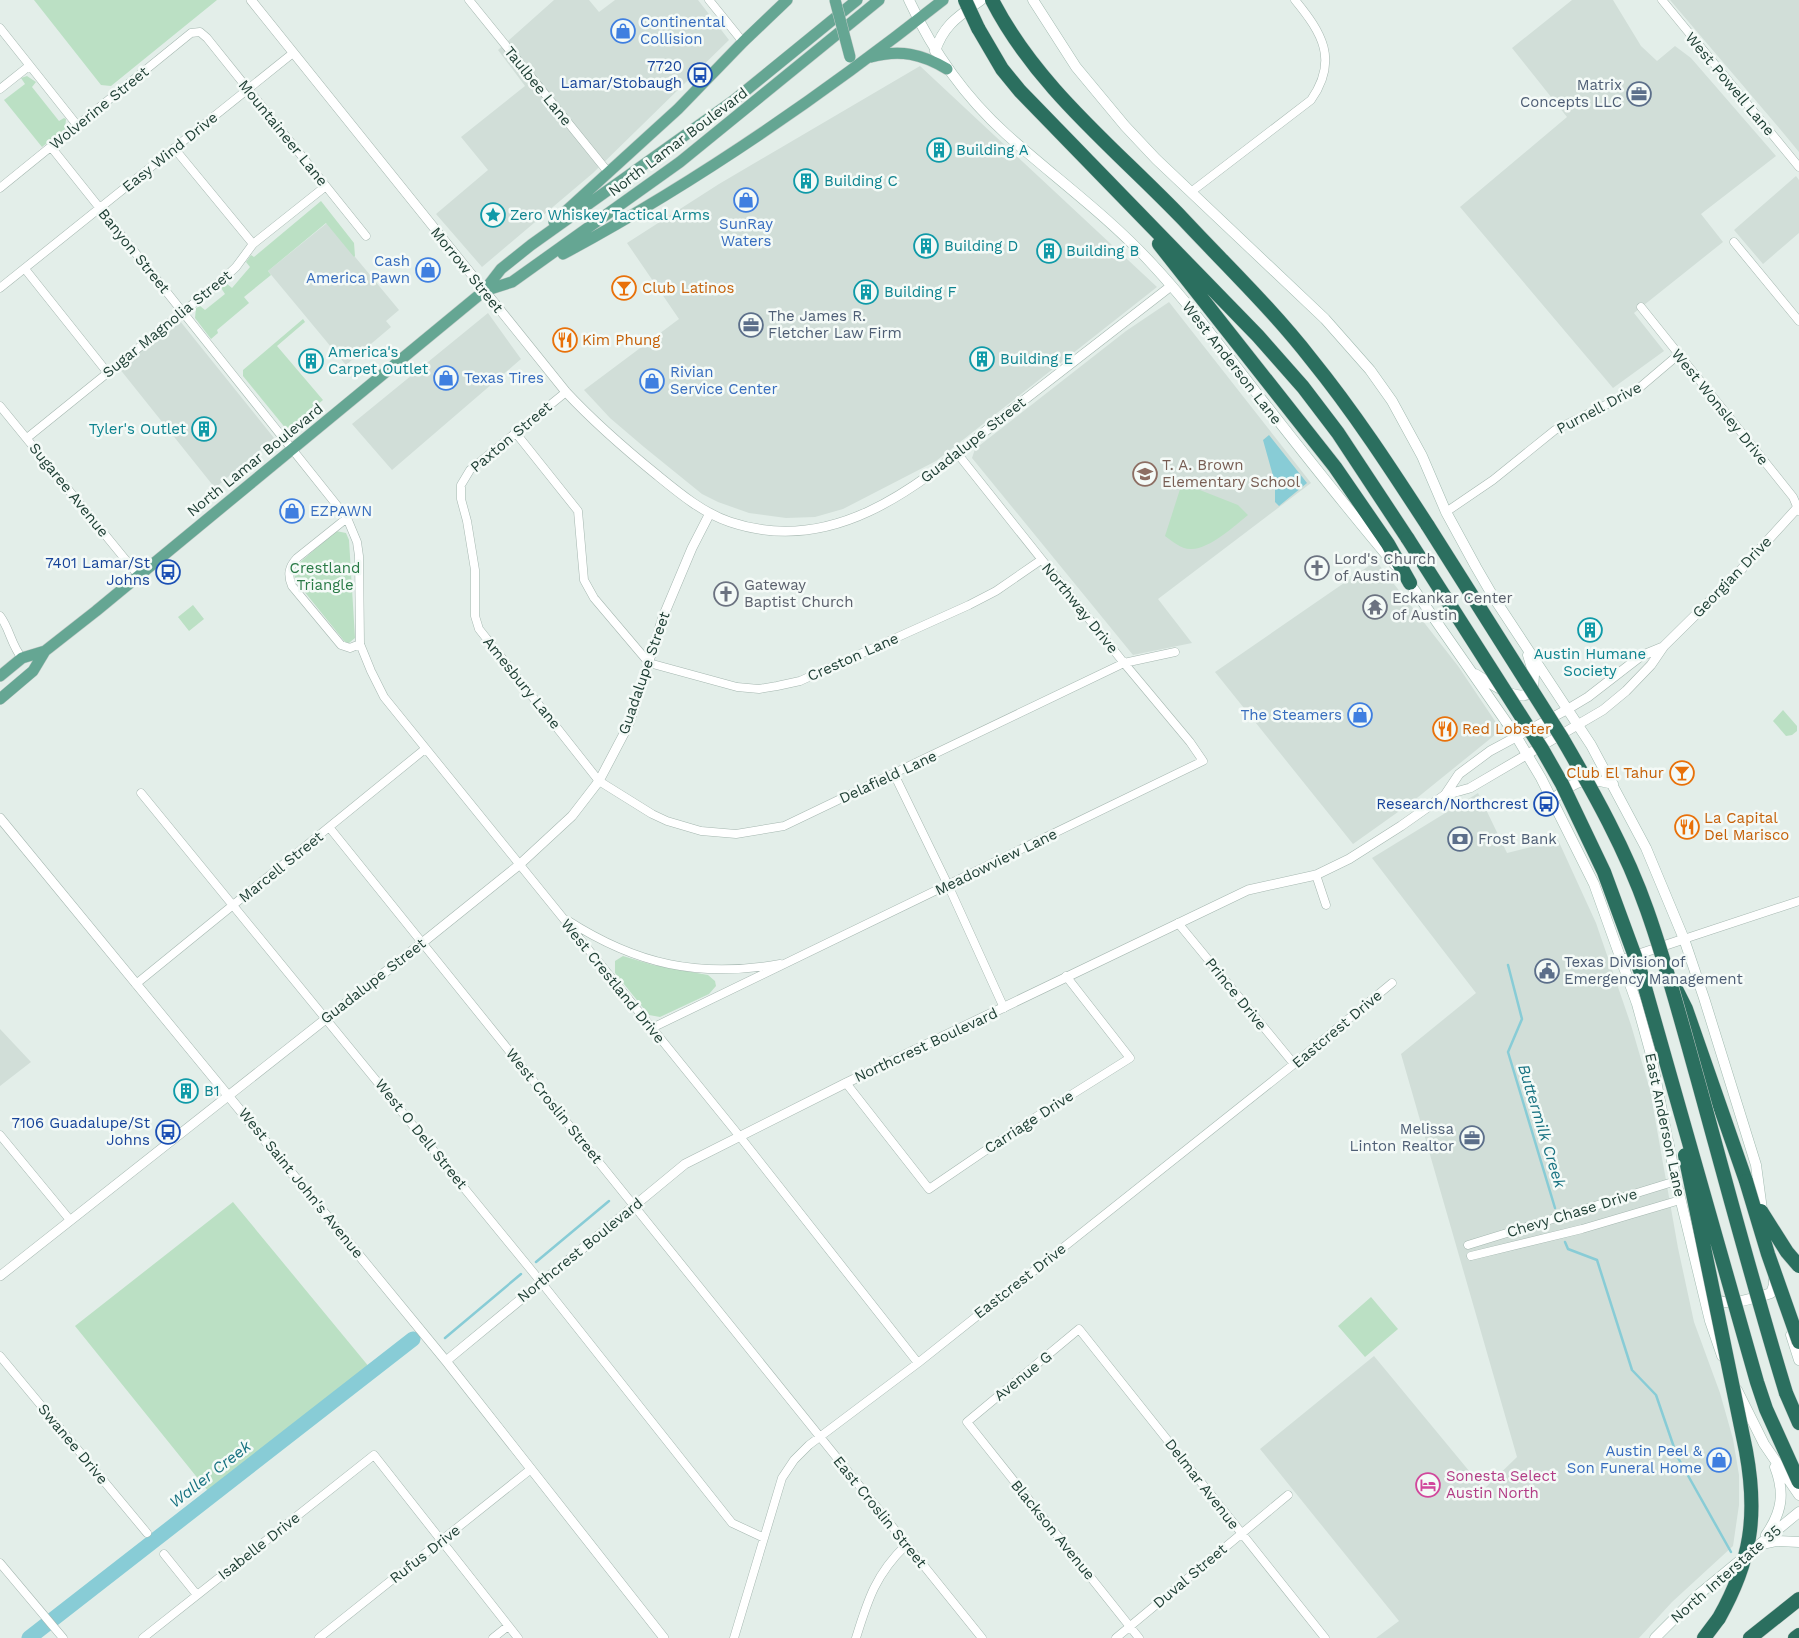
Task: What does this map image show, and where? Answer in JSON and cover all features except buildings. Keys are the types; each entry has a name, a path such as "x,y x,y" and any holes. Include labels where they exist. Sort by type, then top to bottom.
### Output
{"highway":[{"path":"965,0 978,28 1002,69 1020,91 1258,336 1303,387 1338,433 1408,539 1542,749 1584,829 1616,904 1640,970 1760,1391 1799,1482"},
{"path":"995,6 1022,50 1073,111 1142,176 1310,358 1373,441 1582,773 1628,864 1647,910 1670,978 1764,1322 1786,1393 1799,1423"},
{"path":"1133,207 1170,259 1335,467 1388,544 1410,583"},
{"path":"1670,978 1686,1009 1746,1181 1768,1254 1799,1342"},
{"path":"1684,1129 1685,1161 1746,1451 1752,1494 1752,1530 1747,1552 1736,1585 1719,1618 1704,1638"},
{"path":"1746,1181 1766,1220 1799,1266"},
{"path":"1750,1638 1799,1599"},
{"path":"1795,1638 1799,1635"}],"main road":[{"path":"538,240 570,205 678,109 787,0"},
{"path":"835,0 850,56 849,70"},
{"name":"North Lamar Boulevard","path":"0,699 33,671 45,651 484,291 501,269 538,240 733,101 857,0"},
{"name":"North Lamar Boulevard","path":"484,291 512,282 680,162 879,0"},
{"path":"536,265 564,253 702,172 865,59 943,0"},
{"path":"935,51 943,32 949,25 981,0"},
{"path":"1034,0 1057,40 1097,94 1156,159 1325,319 1370,370 1392,401 1419,449 1446,512 1494,598 1579,726 1613,784 1646,848 1684,939 1756,1165 1766,1240 1774,1267 1780,1300 1799,1360"},
{"name":"West Anderson Lane","path":"910,3 935,51 948,69 1005,133 1118,229 1190,308 1334,493 1410,583 1527,753"},
{"path":"865,59 888,52 904,52 920,55 948,69"},
{"path":"1472,672 1514,694 1530,693 1533,690 1534,675 1524,644"},
{"name":"North Lamar Boulevard","path":"0,676 22,658 45,651"},
{"name":"East Anderson Lane","path":"1527,753 1594,884 1637,1004 1650,1052 1680,1200 1710,1321 1720,1353 1764,1444 1799,1495"},
{"path":"1552,800 1572,783 1583,779 1613,784"},
{"path":"1701,1281 1714,1299 1718,1302 1727,1303 1771,1293 1774,1285 1774,1267"},
{"path":"1759,1545 1777,1517 1782,1487 1764,1444"},
{"name":"North Interstate 35","path":"1655,1638 1698,1595 1799,1512"},
{"path":"1759,1545 1776,1540 1799,1542"}],"street":[{"name":"Morrow Street","path":"251,0 566,392 618,444 710,513"},
{"name":"Taulbee Lane","path":"469,0 608,172"},
{"path":"709,0 743,42"},
{"path":"1192,192 1311,100 1318,90 1326,60 1322,39 1313,22 1295,0"},
{"name":"West Powell Lane","path":"1662,0 1799,167"},
{"path":"0,28 77,125"},
{"name":"Mountaineer Lane","path":"200,32 366,236"},
{"name":"Wolverine Street","path":"0,188 191,33 200,32"},
{"name":"Easy Wind Drive","path":"0,288 293,53"},
{"path":"0,89 29,66"},
{"name":"Banyon Street","path":"51,147 292,448"},
{"path":"174,148 253,244"},
{"name":"Sugar Magnolia Street","path":"27,438 225,278 253,244 326,186"},
{"path":"1734,242 1799,320"},
{"path":"24,269 107,372"},
{"name":"Guadalupe Street","path":"0,1276 422,943 558,832 599,780 629,724 663,616 692,548 710,513 730,522 772,531 796,532 819,529 857,517 888,503 957,453 1171,286"},
{"name":"West Wonsley Drive","path":"1641,307 1793,497 1798,508"},
{"name":"Purnell Drive","path":"1446,512 1493,480 1555,430 1638,389 1678,355"},
{"name":"Paxton Street","path":"461,486 470,470 566,392"},
{"name":"Sugaree Avenue","path":"0,406 138,576"},
{"path":"515,432 578,511 584,580 594,598 649,663"},
{"name":"West Crestland Drive","path":"292,448 347,518 355,537 358,556 360,644 384,697 741,1138 918,1362"},
{"name":"Northway Drive","path":"957,453 1124,663 1190,742 1203,761"},
{"name":"Amesbury Lane","path":"461,486 461,499 467,521 474,570 474,616 479,629 599,780"},
{"name":"Georgian Drive","path":"1527,753 1579,726 1603,710 1626,691 1651,665 1663,647 1739,572 1798,508"},
{"path":"347,518 297,558 288,574 292,586 341,645 350,648 360,644"},
{"name":"Creston Lane","path":"649,663 737,687 759,688 800,681 996,591 1041,560"},
{"path":"0,616 7,624 15,650 22,658"},
{"name":"Georgian Drive","path":"1568,709 1588,697 1641,656 1663,647"},
{"name":"Delafield Lane","path":"599,780 667,821 701,831 736,834 784,826 1124,663 1175,652"},
{"name":"Northcrest Boulevard","path":"446,1361 685,1164 741,1138 846,1083 1248,890 1316,875 1374,844 1445,795 1465,770 1516,736 1568,709"},
{"name":"Marcell Street","path":"136,984 425,749"},
{"name":"Northcrest Boulevard","path":"1445,795 1470,788 1527,753"},
{"name":"Meadowview Lane","path":"652,1028 1203,761"},
{"path":"894,774 948,885 1004,1008"},
{"name":"West O Dell Street","path":"141,793 541,1282 732,1523 764,1538"},
{"name":"West Saint John's Avenue","path":"0,818 446,1361 664,1638"},
{"name":"West Croslin Street","path":"329,827 779,1386"},
{"path":"1316,875 1326,904"},
{"path":"1621,960 1799,901"},
{"name":"Meadowview Lane","path":"561,917 616,948 666,965 694,970 726,970 789,962"},
{"name":"Prince Drive","path":"1178,923 1294,1064"},
{"name":"Carriage Drive","path":"846,1083 929,1189 1020,1127 1130,1058 1066,976"},
{"name":"Eastcrest Drive","path":"734,1638 785,1471 809,1445 821,1438 918,1362 1294,1064 1392,983"},
{"path":"0,1136 70,1220"},
{"name":"Chevy Chase Drive","path":"1468,1245 1676,1181"},
{"name":"Chevy Chase Drive","path":"1471,1256 1582,1229 1680,1200"},
{"name":"Avenue G","path":"967,1422 1079,1329"},
{"name":"Delmar Avenue","path":"1079,1329 1325,1638"},
{"name":"Swanee Drive","path":"0,1356 147,1533"},
{"name":"East Croslin Street","path":"779,1386 982,1638"},
{"name":"Blackson Avenue","path":"967,1422 1139,1638"},
{"name":"Isabelle Drive","path":"144,1638 374,1455 442,1541"},
{"name":"Rufus Drive","path":"319,1638 531,1469"},
{"name":"Duval Street","path":"1116,1638 1288,1495"},
{"path":"442,1541 518,1638"},
{"path":"856,1638 869,1596 877,1578 888,1562 906,1545"},
{"path":"164,1554 197,1595"},
{"path":"0,1563 63,1638"},
{"path":"493,1638 508,1626"}],"shaded area":[{"path":"554,0 589,0 599,12 615,0 698,0 729,40 593,173 482,267 436,214 488,170 461,137 525,86 498,50"},
{"path":"1572,0 1613,0 1641,46 1657,61 1675,46 1691,58 1776,156 1701,214 1723,242 1634,313 1664,351 1613,388 1460,207 1567,117 1512,48"},
{"path":"1670,0 1799,0 1799,152 1780,129"},
{"path":"920,66 1157,287 936,461 843,509 815,517 786,518 749,513 718,502 702,494 644,447 610,418 584,390 679,319 627,243 719,184"},
{"path":"1796,176 1799,180 1799,233 1763,264 1734,230"},
{"path":"327,223 399,310 386,321 391,327 346,365 268,271"},
{"name":"T. A. Brown Elementary School","path":"1169,302 1311,483 1158,599 1192,643 1133,655 972,458 975,449 1126,331"},
{"path":"488,313 521,359 392,470 352,424"},
{"path":"180,321 274,438 215,488 119,368"},
{"path":"1376,561 1458,666 1501,730 1412,802 1353,844 1215,672"},
{"path":"1478,793 1507,853 1558,840 1596,923 1631,1025 1650,1090 1678,1248 1694,1322 1720,1393 1733,1439 1739,1475 1739,1505 1733,1546 1672,1602 1639,1638 1376,1638 1399,1621 1260,1449 1374,1356 1484,1489 1517,1457 1401,1054 1476,993 1372,858"},
{"path":"0,1029 31,1062 0,1086"}],"green space":[{"path":"34,0 217,0 111,86 101,85"},
{"path":"27,76 36,82 32,87 59,121 64,118 66,119 65,129 42,147 4,100 25,84 21,78"},
{"path":"321,201 354,243 355,256 326,223 268,271 271,275 244,297 249,303 217,330 218,333 211,339 195,318 196,308 200,306 205,310 225,294 221,288 226,283 232,288 250,267 246,262 251,255 254,257"},
{"path":"303,319 305,322 277,346 323,400 287,430 243,376 243,370"},
{"path":"1182,483 1238,505 1248,515 1222,536 1206,545 1192,549 1181,547 1165,536"},
{"name":"Crestland Triangle","path":"336,531 346,533 349,540 355,638 349,643 345,642 299,585 294,575 298,564"},
{"path":"193,605 204,619 189,631 178,617"},
{"path":"1783,710 1797,726 1797,731 1792,735 1786,736 1773,721"},
{"path":"623,956 653,965 708,975 715,981 716,986 709,994 660,1017 649,1015 615,973 615,961"},
{"path":"233,1202 370,1368 212,1496 75,1326"},
{"path":"1371,1297 1398,1329 1365,1357 1338,1326"}],"water":[{"path":"1269,435 1307,483 1279,506 1275,502 1275,483 1263,440"}],"waterway":[{"name":"Buttermilk Creek","path":"1508,965 1522,1019 1508,1052 1555,1208"},
{"name":"Waller Creek","path":"536,1262 609,1201"},
{"name":"Buttermilk Creek","path":"1565,1242 1568,1249 1597,1260 1632,1370 1656,1395 1677,1456 1731,1552"},
{"name":"Waller Creek","path":"445,1338 521,1274"},
{"name":"Waller Creek","path":"29,1638 413,1339"}],"place":[{"name":"Continental Collision","path":"623,31"},
{"name":"7720 Lamar/Stobaugh","path":"700,75"},
{"name":"Matrix Concepts LLC","path":"1639,94"},
{"name":"Building A","path":"939,150"},
{"name":"Building C","path":"806,181"},
{"name":"SunRay Waters","path":"746,200"},
{"name":"Zero Whiskey Tactical Arms","path":"493,215"},
{"name":"Building D","path":"926,246"},
{"name":"Building B","path":"1049,251"},
{"name":"Cash America Pawn","path":"428,270"},
{"name":"Club Latinos","path":"624,288"},
{"name":"Building F","path":"866,292"},
{"name":"The James R. Fletcher Law Firm","path":"751,325"},
{"name":"Kim Phung","path":"565,340"},
{"name":"Building E","path":"982,359"},
{"name":"America's Carpet Outlet","path":"311,361"},
{"name":"Texas Tires","path":"446,378"},
{"name":"Rivian Service Center","path":"652,381"},
{"name":"Tyler's Outlet","path":"204,429"},
{"name":"T. A. Brown Elementary School","path":"1145,474"},
{"name":"EZPAWN","path":"292,511"},
{"name":"Lord's Church of Austin","path":"1317,568"},
{"name":"7401 Lamar/St Johns","path":"168,572"},
{"name":"Gateway Baptist Church","path":"726,594"},
{"name":"Eckankar Center of Austin","path":"1375,607"},
{"name":"Austin Humane Society","path":"1590,630"},
{"name":"The Steamers","path":"1360,715"},
{"name":"Red Lobster","path":"1445,729"},
{"name":"Club El Tahur","path":"1682,773"},
{"name":"Research/Northcrest","path":"1546,804"},
{"name":"La Capital Del Marisco","path":"1687,827"},
{"name":"Frost Bank","path":"1460,839"},
{"name":"Texas Division of Emergency Management","path":"1547,971"},
{"name":"B1","path":"186,1091"},
{"name":"7106 Guadalupe/St Johns","path":"168,1132"},
{"name":"Melissa Linton Realtor","path":"1472,1138"},
{"name":"Austin Peel & Son Funeral Home","path":"1719,1460"},
{"name":"Sonesta Select Austin North","path":"1428,1485"}]}
